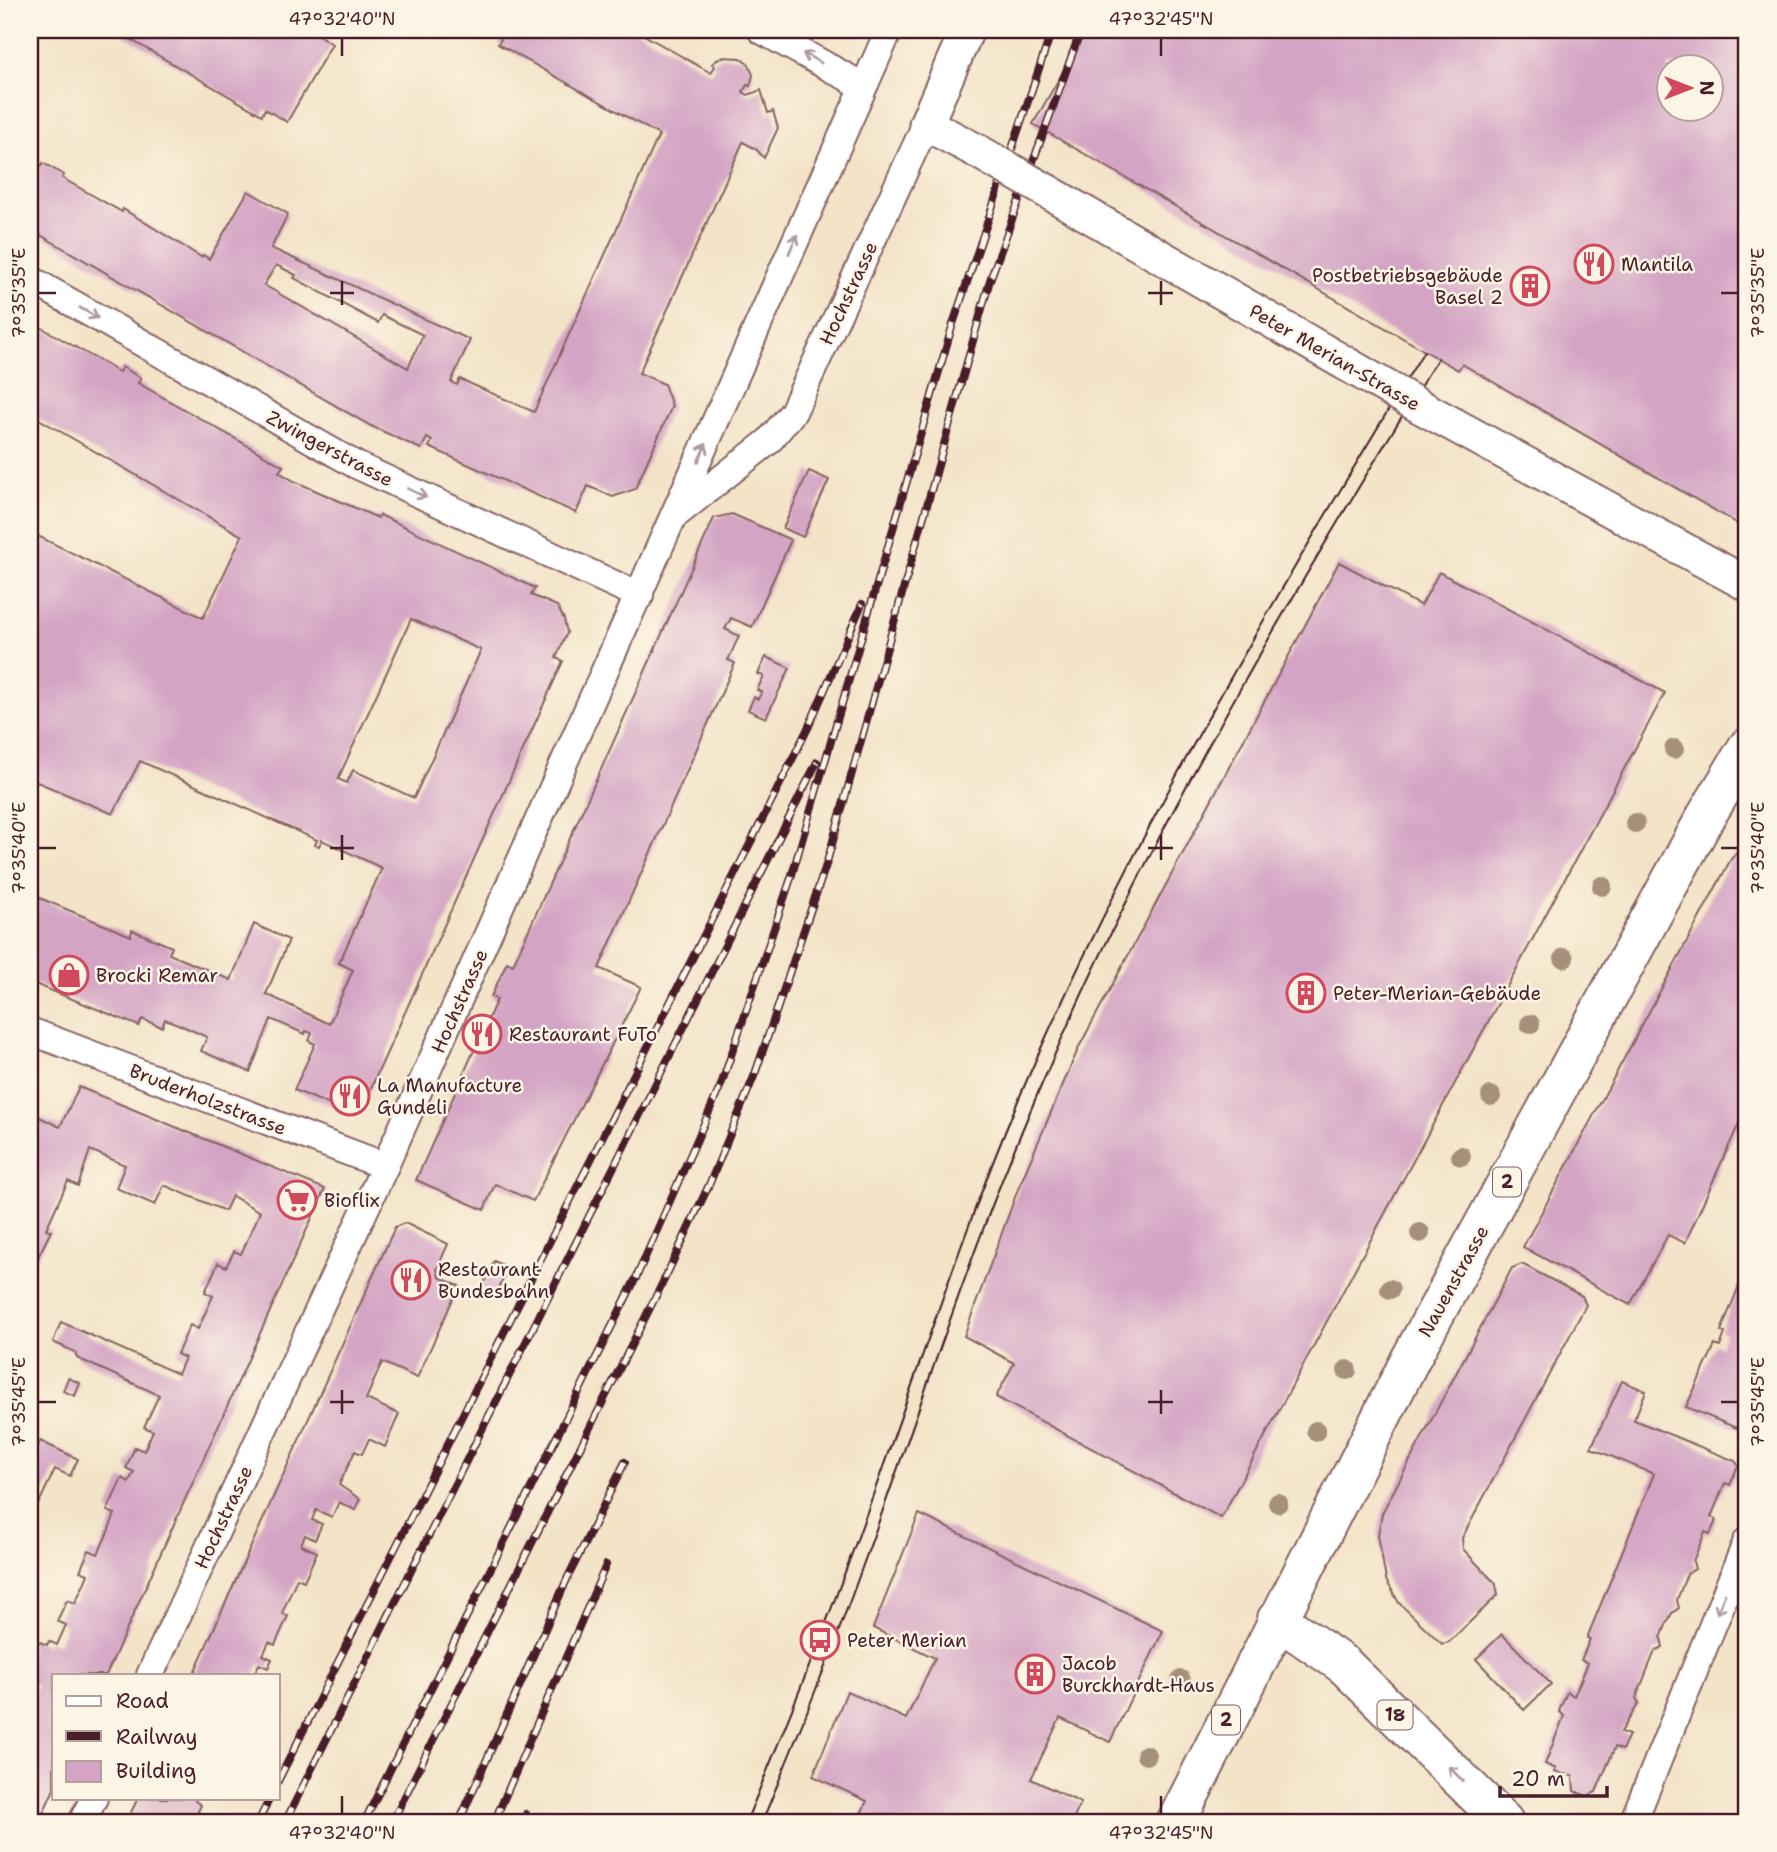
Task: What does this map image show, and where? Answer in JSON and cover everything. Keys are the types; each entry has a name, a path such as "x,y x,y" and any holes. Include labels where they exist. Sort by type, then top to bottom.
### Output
{"main road":[{"name":"Nauenstrasse","path":"1176,1822 1411,1358 1705,818 1747,748"},
{"name":"18","path":"1277,1619 1344,1665 1504,1822"}],"street":[{"path":"761,30 863,86"},
{"name":"Hochstrasse","path":"150,1674 385,1166 890,30"},
{"name":"Hochstrasse","path":"675,515 769,441 793,412 967,30"},
{"name":"Peter Merian-Strasse","path":"926,124 1439,418 1747,584"},
{"name":"Zwingerstrasse","path":"30,279 356,466 640,596"},
{"name":"Bruderholzstrasse","path":"30,1031 385,1166"},
{"path":"1633,1822 1747,1541"},
{"path":"82,1822 93,1800"}],"building":[{"path":"114,30 311,30 332,44 287,122 265,109 262,115"},
{"path":"506,30 635,30 711,73 715,66 712,64 721,57 741,58 749,65 753,75 750,86 747,85 743,92 748,95 761,90 768,113 773,111 778,128 764,158 756,149 743,142 639,373 664,384 672,406 635,489 613,497 588,486 576,513 429,447 432,441 427,438 421,449 371,426 30,229 30,159 42,166 43,163 64,175 62,178 122,212 123,209 201,257 203,255 209,259 248,191 288,214 271,248 470,340 451,382 457,385 460,379 534,412 659,135 498,44","holes":["276,265 296,275 294,278 378,323 382,315 423,335 408,368 264,285"]},
{"name":"Postbetriebsgebäude Basel 2","path":"1087,30 1747,30 1747,529 1462,364 1458,370 1033,124"},
{"path":"30,321 119,372 122,367 141,378 138,383 283,466 279,472 294,481 378,518 380,515 535,588 531,595 557,606 564,619 567,633 556,658 563,661 362,1108 349,1113 294,1090 315,1044 309,1041 312,1033 306,1031 305,1034 271,1019 250,1072 201,1051 207,1037 178,1024 165,1019 162,1027 142,1019 139,1026 30,982 30,894 131,936 132,930 172,947 169,954 231,980 254,924 289,940 266,994 329,1024 353,970 339,963 382,868 322,840 319,846 315,845 317,840 140,761 113,814 30,779 30,532 203,618 242,536 30,414","holes":["411,619 481,650 414,798 353,770 347,783 338,779"]},
{"path":"809,471 829,480 803,537 783,528"},
{"path":"732,514 791,540 752,627 731,618 725,629 739,636 728,660 735,663 599,968 641,987 533,1201 495,1184 484,1210 416,1180 497,999 491,997 507,962 513,965 714,518"},
{"name":"Peter-Merian-Gebäude","path":"1339,562 1421,606 1439,572 1665,693 1221,1518 996,1397 1014,1363 964,1336 1018,1189 1079,1047"},
{"path":"766,657 790,668 766,718 748,710 754,697 758,699 762,692 757,690 764,676 758,674"},
{"path":"1747,840 1747,1106 1685,1243 1668,1235 1630,1305 1523,1247 1731,859"},
{"path":"79,1087 325,1189 106,1674 52,1674 52,1793 39,1822 30,1822 30,1700 37,1685 30,1682 30,1638 47,1645 49,1641 57,1645 66,1625 57,1621 67,1600 75,1603 84,1584 88,1574 80,1571 89,1550 98,1554 115,1514 107,1511 122,1478 129,1482 134,1472 126,1468 135,1447 144,1451 153,1431 144,1427 159,1395 77,1358 75,1352 53,1342 61,1322 178,1374 185,1358 177,1354 190,1325 198,1329 213,1296 205,1292 218,1263 226,1267 234,1251 241,1254 260,1212 232,1196 225,1211 164,1185 155,1205 116,1188 125,1165 90,1150 78,1186 68,1181 46,1229 51,1231 30,1273 30,1122 33,1114 60,1127"},
{"path":"405,1223 448,1244 437,1269 439,1277 459,1286 417,1378 382,1362 366,1399 399,1414 385,1447 369,1439 362,1454 355,1451 339,1485 360,1499 355,1510 339,1502 332,1517 316,1510 312,1520 322,1524 315,1540 305,1535 301,1545 317,1552 304,1581 297,1578 282,1613 288,1616 275,1645 269,1642 263,1655 272,1659 268,1668 259,1664 254,1674 193,1674 395,1227"},
{"path":"494,1261 508,1268 495,1297 481,1290"},
{"path":"1522,1264 1582,1296 1586,1305 1462,1538 1463,1549 1496,1584 1498,1595 1449,1642 1442,1644 1399,1603 1386,1580 1378,1535 1382,1513 1512,1268"},
{"path":"1743,1276 1747,1278 1746,1432 1686,1407 1715,1345 1720,1347 1725,1333 1721,1331"},
{"path":"68,1378 80,1383 75,1396 63,1391"},
{"path":"1622,1381 1646,1391 1634,1420 1735,1461 1738,1465 1730,1485 1725,1483 1711,1517 1716,1519 1715,1523 1710,1534 1705,1532 1693,1561 1695,1569 1687,1574 1677,1600 1679,1608 1672,1613 1661,1638 1663,1647 1655,1651 1636,1698 1639,1703 1621,1732 1629,1735 1622,1750 1615,1747 1596,1792 1587,1796 1574,1791 1573,1776 1554,1772 1556,1769 1545,1764 1564,1716 1559,1711 1567,1692 1574,1696 1588,1663 1581,1660 1590,1639 1587,1638 1654,1474 1591,1448"},
{"path":"40,1441 78,1459 70,1476 55,1469 39,1503 30,1499 30,1463"},
{"name":"Jacob Burckhardt-Haus","path":"919,1514 1163,1631 1110,1742 1060,1718 1031,1779 1081,1803 1072,1822 857,1822 867,1801 813,1776 847,1691 906,1719 935,1658 873,1628"},
{"path":"1502,1634 1551,1684 1524,1710 1476,1659"},
{"path":"137,1800 196,1800 201,1805 194,1820 199,1822 126,1822"}],"tram line":[{"path":"746,1822 843,1578 982,1190 1066,993 1160,806 1211,713 1424,351"},
{"path":"762,1822 851,1598 991,1210 1080,997 1126,903 1224,718 1329,537 1438,358"}],"railway":[{"path":"364,1822 636,1278 721,1085 791,878 952,327 1052,30"},
{"path":"392,1822 665,1278 709,1185 755,1074 827,862 990,280 1081,30"},
{"path":"280,1777 809,726 862,604"},
{"path":"285,1822 817,762"},
{"path":"459,1822 568,1577 625,1462"},
{"path":"494,1822 606,1565"},
{"path":"258,1822 269,1800"},
{"path":"522,1822 526,1814"}],"place":[{"name":"Mantila","path":"1594,264"},
{"name":"Postbetriebsgebäude Basel 2","path":"1530,286"},
{"name":"Brocki Remar","path":"69,975"},
{"name":"Peter-Merian-Gebäude","path":"1306,993"},
{"name":"Restaurant FuTo","path":"482,1034"},
{"name":"La Manufacture Gundeli","path":"350,1096"},
{"name":"Bioflix","path":"297,1200"},
{"name":"Restaurant Bundesbahn","path":"411,1280"},
{"name":"Peter Merian","path":"820,1640"},
{"name":"Jacob Burckhardt-Haus","path":"1035,1674"}]}
